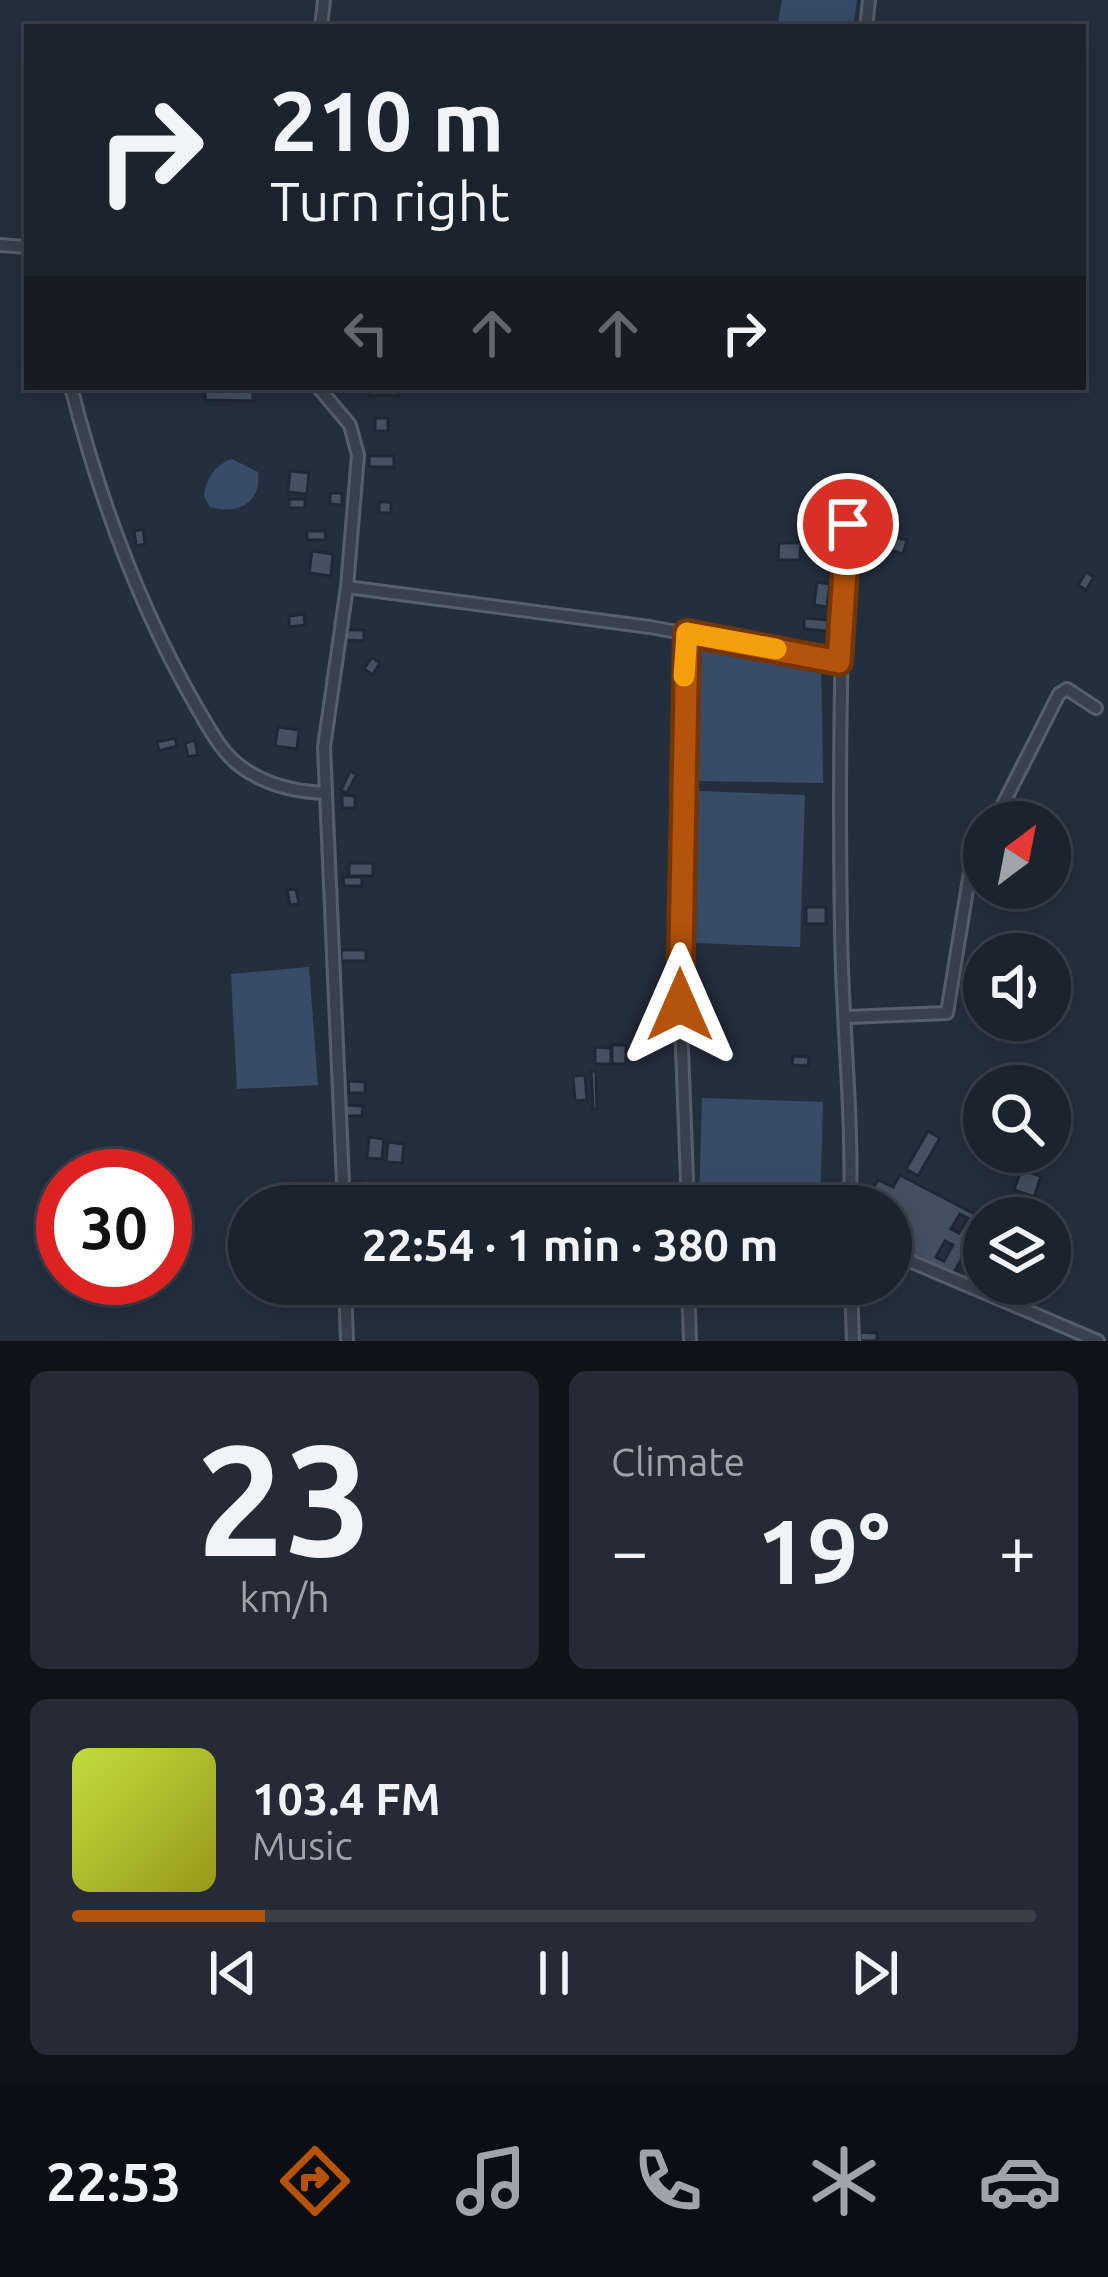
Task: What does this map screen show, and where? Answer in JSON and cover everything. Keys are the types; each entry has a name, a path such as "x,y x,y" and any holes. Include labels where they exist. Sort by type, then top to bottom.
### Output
{"street":[{"path":"72,390 117,538 178,675 214,736 236,763 261,780 298,792 326,793"},
{"path":"321,390 356,438 347,587 326,715 343,1185"},
{"path":"848,524 839,662 850,1185"},
{"path":"347,587 687,633 839,662"},
{"path":"687,633 679,970 687,1185"},
{"path":"1005,801 1059,694 1067,689 1096,708"},
{"path":"847,1017 947,1013 964,909"},
{"path":"912,1262 1098,1341"},
{"path":"346,1305 347,1341"},
{"path":"689,1305 690,1341"},
{"path":"852,1305 853,1341"}],"water":[{"path":"782,0 857,0 853,24 778,24"},
{"path":"232,459 258,472 256,492 239,508 210,507 204,496 209,478"},
{"path":"695,642 821,660 823,783 694,781"},
{"path":"699,791 805,795 800,947 695,943"},
{"path":"309,967 318,1085 237,1089 231,974"},
{"path":"702,1098 823,1102 821,1185 700,1185"}],"building":[{"path":"205,390 253,390 253,401 205,400"},
{"path":"370,390 398,390 398,395 370,395"},
{"path":"375,418 388,418 388,431 375,431"},
{"path":"369,456 394,456 394,467 369,467"},
{"path":"290,471 309,473 307,494 288,492"},
{"path":"330,493 342,493 342,505 330,504"},
{"path":"289,499 305,499 305,508 289,508"},
{"path":"379,502 391,502 391,513 379,513"},
{"path":"143,529 145,544 136,546 134,531"},
{"path":"307,531 325,531 326,540 307,540"},
{"path":"890,536 907,540 903,554 887,549"},
{"path":"779,543 801,543 800,560 778,560"},
{"path":"312,551 333,554 331,576 309,573"},
{"path":"1086,572 1094,577 1086,590 1078,585"},
{"path":"817,582 830,584 827,607 814,605"},
{"path":"304,614 305,625 289,627 289,616"},
{"path":"804,618 828,620 827,631 804,629"},
{"path":"346,630 364,630 364,641 346,640"},
{"path":"372,657 380,663 372,675 364,669"},
{"path":"278,727 299,730 297,749 275,746"},
{"path":"175,738 177,746 159,751 157,742"},
{"path":"195,740 198,755 188,757 185,743"},
{"path":"350,771 357,774 347,793 341,790"},
{"path":"342,795 355,796 355,808 342,808"},
{"path":"349,863 373,863 373,876 349,876"},
{"path":"343,877 362,877 362,886 344,886"},
{"path":"296,889 299,904 290,905 287,890"},
{"path":"806,907 826,907 826,924 806,924"},
{"path":"341,950 366,950 366,961 341,961"},
{"path":"612,1045 626,1045 626,1064 612,1064"},
{"path":"595,1047 611,1048 611,1064 595,1064"},
{"path":"793,1056 809,1057 808,1066 792,1065"},
{"path":"591,1071 596,1071 597,1109 593,1109"},
{"path":"585,1075 587,1100 575,1101 573,1076"},
{"path":"348,1081 365,1082 365,1093 349,1093"},
{"path":"345,1105 363,1106 362,1116 345,1116"},
{"path":"928,1131 940,1138 918,1176 906,1169"},
{"path":"369,1137 384,1139 382,1159 367,1158"},
{"path":"388,1142 404,1144 402,1163 386,1162"},
{"path":"1020,1173 1041,1176 1034,1197 1014,1190"},
{"path":"900,1175 963,1208 963,1216 951,1229 959,1233 963,1226 963,1257 951,1278 912,1257 912,1185 894,1185","holes":["945,1241 953,1245 944,1261 936,1257"]},
{"path":"860,1332 877,1333 877,1341 860,1341"}],"slow traffic":[{"path":"684,676 687,633 776,649"}],"route":[{"path":"680,1005 687,633 839,662 848,524"}]}
